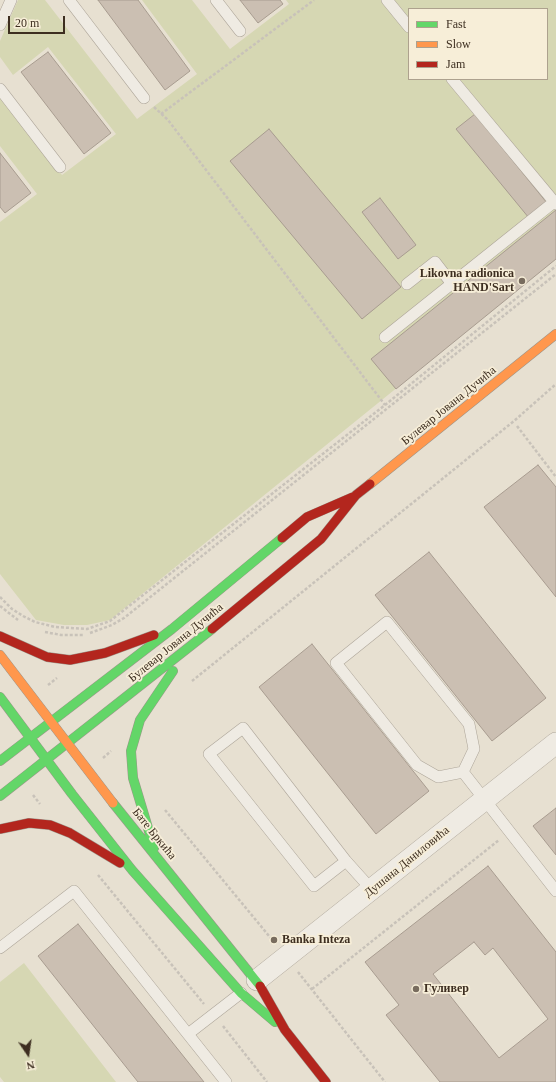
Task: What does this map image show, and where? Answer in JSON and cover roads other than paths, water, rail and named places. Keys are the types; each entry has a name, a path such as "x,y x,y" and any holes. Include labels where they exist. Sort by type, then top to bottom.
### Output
{"street":[{"name":"Булевар Јована Дучића","path":"0,796 187,650 321,540 356,495 556,334"},
{"name":"Булевар Јована Дучића","path":"0,761 172,628 307,517 356,495"},
{"path":"0,636 47,657 70,660 105,653 172,628"},
{"path":"157,857 133,778 132,746 140,720 148,706 187,650"},
{"name":"Бате Бркића","path":"0,655 67,744 257,980 285,1030 326,1082"},
{"name":"Бате Бркића","path":"0,697 132,870 241,993 285,1030"},
{"name":"Душана Даниловића","path":"257,980 556,743"},
{"path":"0,829 29,823 50,825 63,829 132,870"}],"lane":[{"path":"0,25 11,0"},
{"path":"69,0 144,98"},
{"path":"216,0 240,31"},
{"path":"386,0 408,26"},
{"path":"385,338 555,203 453,80"},
{"path":"0,89 60,167"},
{"path":"407,284 435,262 452,284"},
{"path":"387,622 469,724 474,749 463,772 438,777 417,765 336,663 387,622"},
{"path":"346,861 314,886 209,754 243,728 346,861 372,890"},
{"path":"463,772 556,891"},
{"path":"0,948 74,891 226,1082"},
{"path":"188,1034 241,993"}],"place":[{"name":"Likovna radionica HAND'Sart","path":"522,281"},
{"name":"Banka Inteza","path":"274,940"},
{"name":"Гуливер","path":"416,989"}]}
